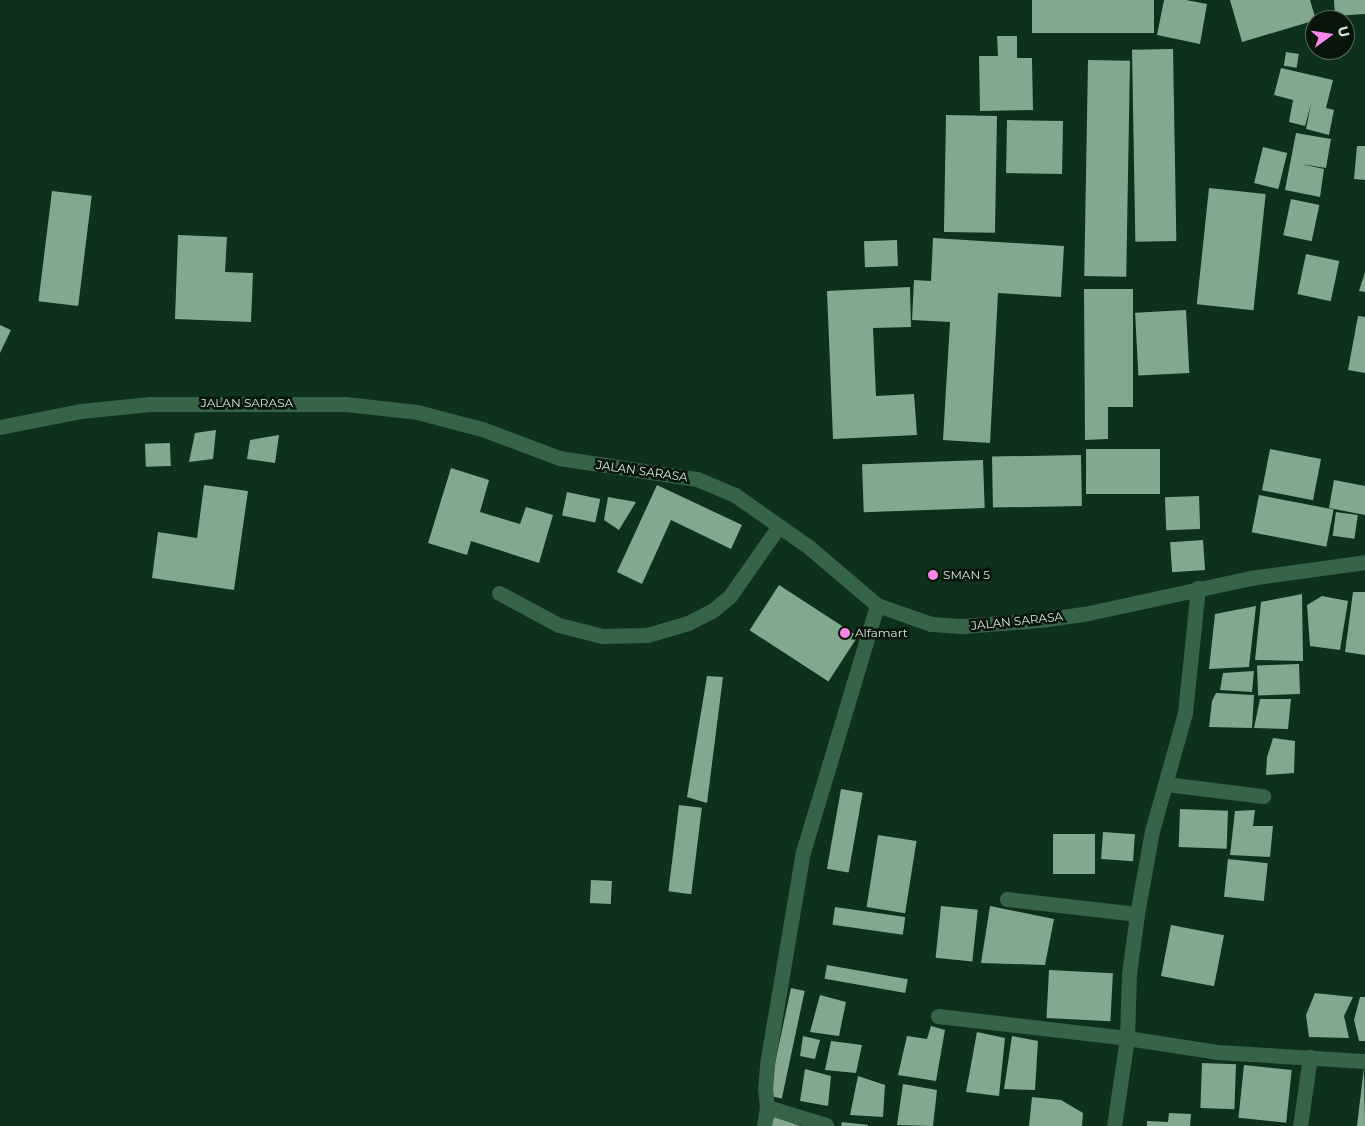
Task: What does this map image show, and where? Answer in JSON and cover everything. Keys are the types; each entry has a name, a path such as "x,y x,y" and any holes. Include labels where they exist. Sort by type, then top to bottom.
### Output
{"street":[{"name":"JALAN SARASA","path":"0,427 81,411 150,404 380,406 417,412 482,429 559,458 697,479 735,495 810,548 878,605 931,624 963,626 1023,622 1084,614 1250,578 1365,562"},
{"path":"499,593 559,625 602,636 647,635 688,623 712,611 730,596 779,526"},
{"path":"1114,1126 1128,1038 1129,974 1137,914 1152,831 1185,713 1198,588"},
{"path":"764,1126 767,1107 765,1089 771,1038 803,852 878,605"},
{"path":"1166,784 1263,796"},
{"path":"1007,899 1137,914"},
{"path":"938,1016 1128,1038 1217,1052 1365,1061"},
{"path":"1300,1126 1310,1057"},
{"path":"767,1107 826,1126"}],"building":[{"path":"1032,0 1154,0 1154,33 1032,33"},
{"path":"1164,0 1186,0 1207,4 1200,44 1157,35"},
{"path":"1230,0 1310,0 1313,10 1305,10 1305,23 1242,42"},
{"path":"1334,0 1365,0 1365,14 1355,15 1355,10 1335,10"},
{"path":"997,36 1017,36 1017,58 1032,58 1033,110 980,111 979,56 998,56"},
{"path":"1173,49 1176,241 1135,242 1132,50"},
{"path":"1286,52 1299,54 1297,68 1284,66"},
{"path":"1088,60 1130,61 1126,277 1084,276"},
{"path":"1281,68 1333,80 1326,108 1334,110 1329,135 1306,129 1311,104 1305,126 1289,122 1293,100 1274,95"},
{"path":"946,115 997,116 995,233 944,232"},
{"path":"1007,120 1063,121 1062,174 1006,173"},
{"path":"1296,133 1331,139 1326,168 1301,164 1324,169 1320,197 1285,190"},
{"path":"1357,146 1365,146 1365,180 1354,179"},
{"path":"1263,147 1287,153 1278,189 1254,183"},
{"path":"1209,188 1266,194 1253,310 1197,304"},
{"path":"52,191 92,196 78,306 38,301"},
{"path":"1291,199 1319,205 1312,241 1283,235"},
{"path":"178,235 227,237 225,272 253,273 251,322 175,319"},
{"path":"933,238 1064,246 1061,297 998,293 990,443 943,440 950,322 912,320 914,280 931,281"},
{"path":"897,240 898,266 865,267 864,241"},
{"path":"1306,254 1339,261 1331,301 1297,294"},
{"path":"1365,272 1365,292 1359,291"},
{"path":"910,287 911,327 873,328 876,396 914,394 917,435 833,439 827,291"},
{"path":"1084,289 1133,289 1133,407 1108,407 1108,439 1085,440"},
{"path":"1186,310 1189,373 1138,376 1135,313"},
{"path":"1358,316 1365,317 1365,373 1348,370"},
{"path":"0,325 11,330 0,353"},
{"path":"216,430 213,459 189,462 195,433"},
{"path":"279,435 275,463 247,459 250,440"},
{"path":"170,443 171,466 146,467 145,444"},
{"path":"1086,449 1160,449 1160,494 1086,494"},
{"path":"1270,449 1321,459 1313,500 1262,490"},
{"path":"1081,455 1082,506 993,508 992,457"},
{"path":"983,460 985,508 864,512 862,464"},
{"path":"451,468 489,480 480,512 520,524 526,507 553,515 539,563 471,541 467,555 428,543"},
{"path":"1334,480 1365,486 1365,515 1329,508"},
{"path":"204,485 248,491 234,590 152,578 158,532 197,538"},
{"path":"657,485 742,525 731,549 671,520 642,584 617,572"},
{"path":"567,492 600,499 595,523 562,515"},
{"path":"1259,495 1334,510 1326,547 1252,532"},
{"path":"1199,496 1200,529 1166,530 1165,497"},
{"path":"608,497 636,502 619,530 604,520"},
{"path":"1336,512 1358,515 1354,539 1333,536"},
{"path":"1203,540 1205,570 1172,572 1170,542"},
{"path":"779,585 858,636 828,681 750,630"},
{"path":"1353,592 1365,592 1365,655 1345,652"},
{"path":"1302,594 1303,661 1255,660 1261,602"},
{"path":"1322,596 1348,601 1340,650 1310,646 1307,605"},
{"path":"1256,606 1249,667 1209,669 1215,614"},
{"path":"1299,664 1300,694 1258,695 1257,665"},
{"path":"1254,671 1252,692 1220,690 1223,673"},
{"path":"707,676 723,677 707,803 687,797"},
{"path":"1216,693 1254,695 1252,728 1209,727 1212,701"},
{"path":"1260,699 1291,699 1288,729 1254,728"},
{"path":"1273,738 1295,741 1294,773 1266,775 1267,757"},
{"path":"841,789 863,793 849,873 827,869"},
{"path":"679,805 702,808 691,894 668,891"},
{"path":"1180,809 1228,811 1227,849 1179,847"},
{"path":"1255,810 1253,826 1273,826 1270,857 1230,855 1235,811"},
{"path":"1103,832 1135,834 1133,861 1101,859"},
{"path":"1053,834 1095,834 1095,874 1053,874"},
{"path":"878,835 917,841 905,913 867,907"},
{"path":"1228,859 1268,863 1264,901 1224,897"},
{"path":"591,880 612,881 611,904 590,903"},
{"path":"941,906 978,910 972,962 936,958"},
{"path":"990,906 1054,919 1045,965 981,963"},
{"path":"835,907 905,917 903,935 832,925"},
{"path":"1171,925 1224,935 1214,986 1161,976"},
{"path":"827,965 908,979 905,993 825,979"},
{"path":"1049,970 1113,973 1110,1021 1046,1018"},
{"path":"791,988 805,991 782,1099 768,1096"},
{"path":"1315,993 1353,997 1344,1016 1349,1038 1309,1037 1306,1015"},
{"path":"820,995 846,1002 839,1036 810,1032"},
{"path":"1360,997 1365,997 1365,1041 1359,1041 1354,1020"},
{"path":"931,1026 945,1030 936,1081 898,1075 907,1036 927,1039"},
{"path":"977,1032 1005,1038 999,1096 966,1092"},
{"path":"803,1036 820,1040 815,1059 800,1056"},
{"path":"1012,1036 1038,1041 1035,1090 1004,1089"},
{"path":"831,1041 862,1045 856,1073 825,1070"},
{"path":"1202,1063 1236,1064 1234,1109 1200,1108"},
{"path":"1244,1065 1292,1070 1286,1123 1238,1118"},
{"path":"1364,1067 1365,1126 1357,1126"},
{"path":"805,1069 831,1076 828,1106 800,1101"},
{"path":"858,1076 885,1085 883,1117 850,1115"},
{"path":"903,1084 937,1090 933,1126 897,1125"},
{"path":"1032,1097 1061,1100 1083,1113 1082,1126 1029,1126"},
{"path":"1169,1113 1191,1114 1190,1126 1147,1126 1147,1121 1168,1122"},
{"path":"774,1117 801,1126 771,1126"},
{"path":"842,1122 868,1125 868,1126 841,1126"}],"place":[{"name":"SMAN 5","path":"933,575"},
{"name":"Alfamart","path":"845,633"}]}
